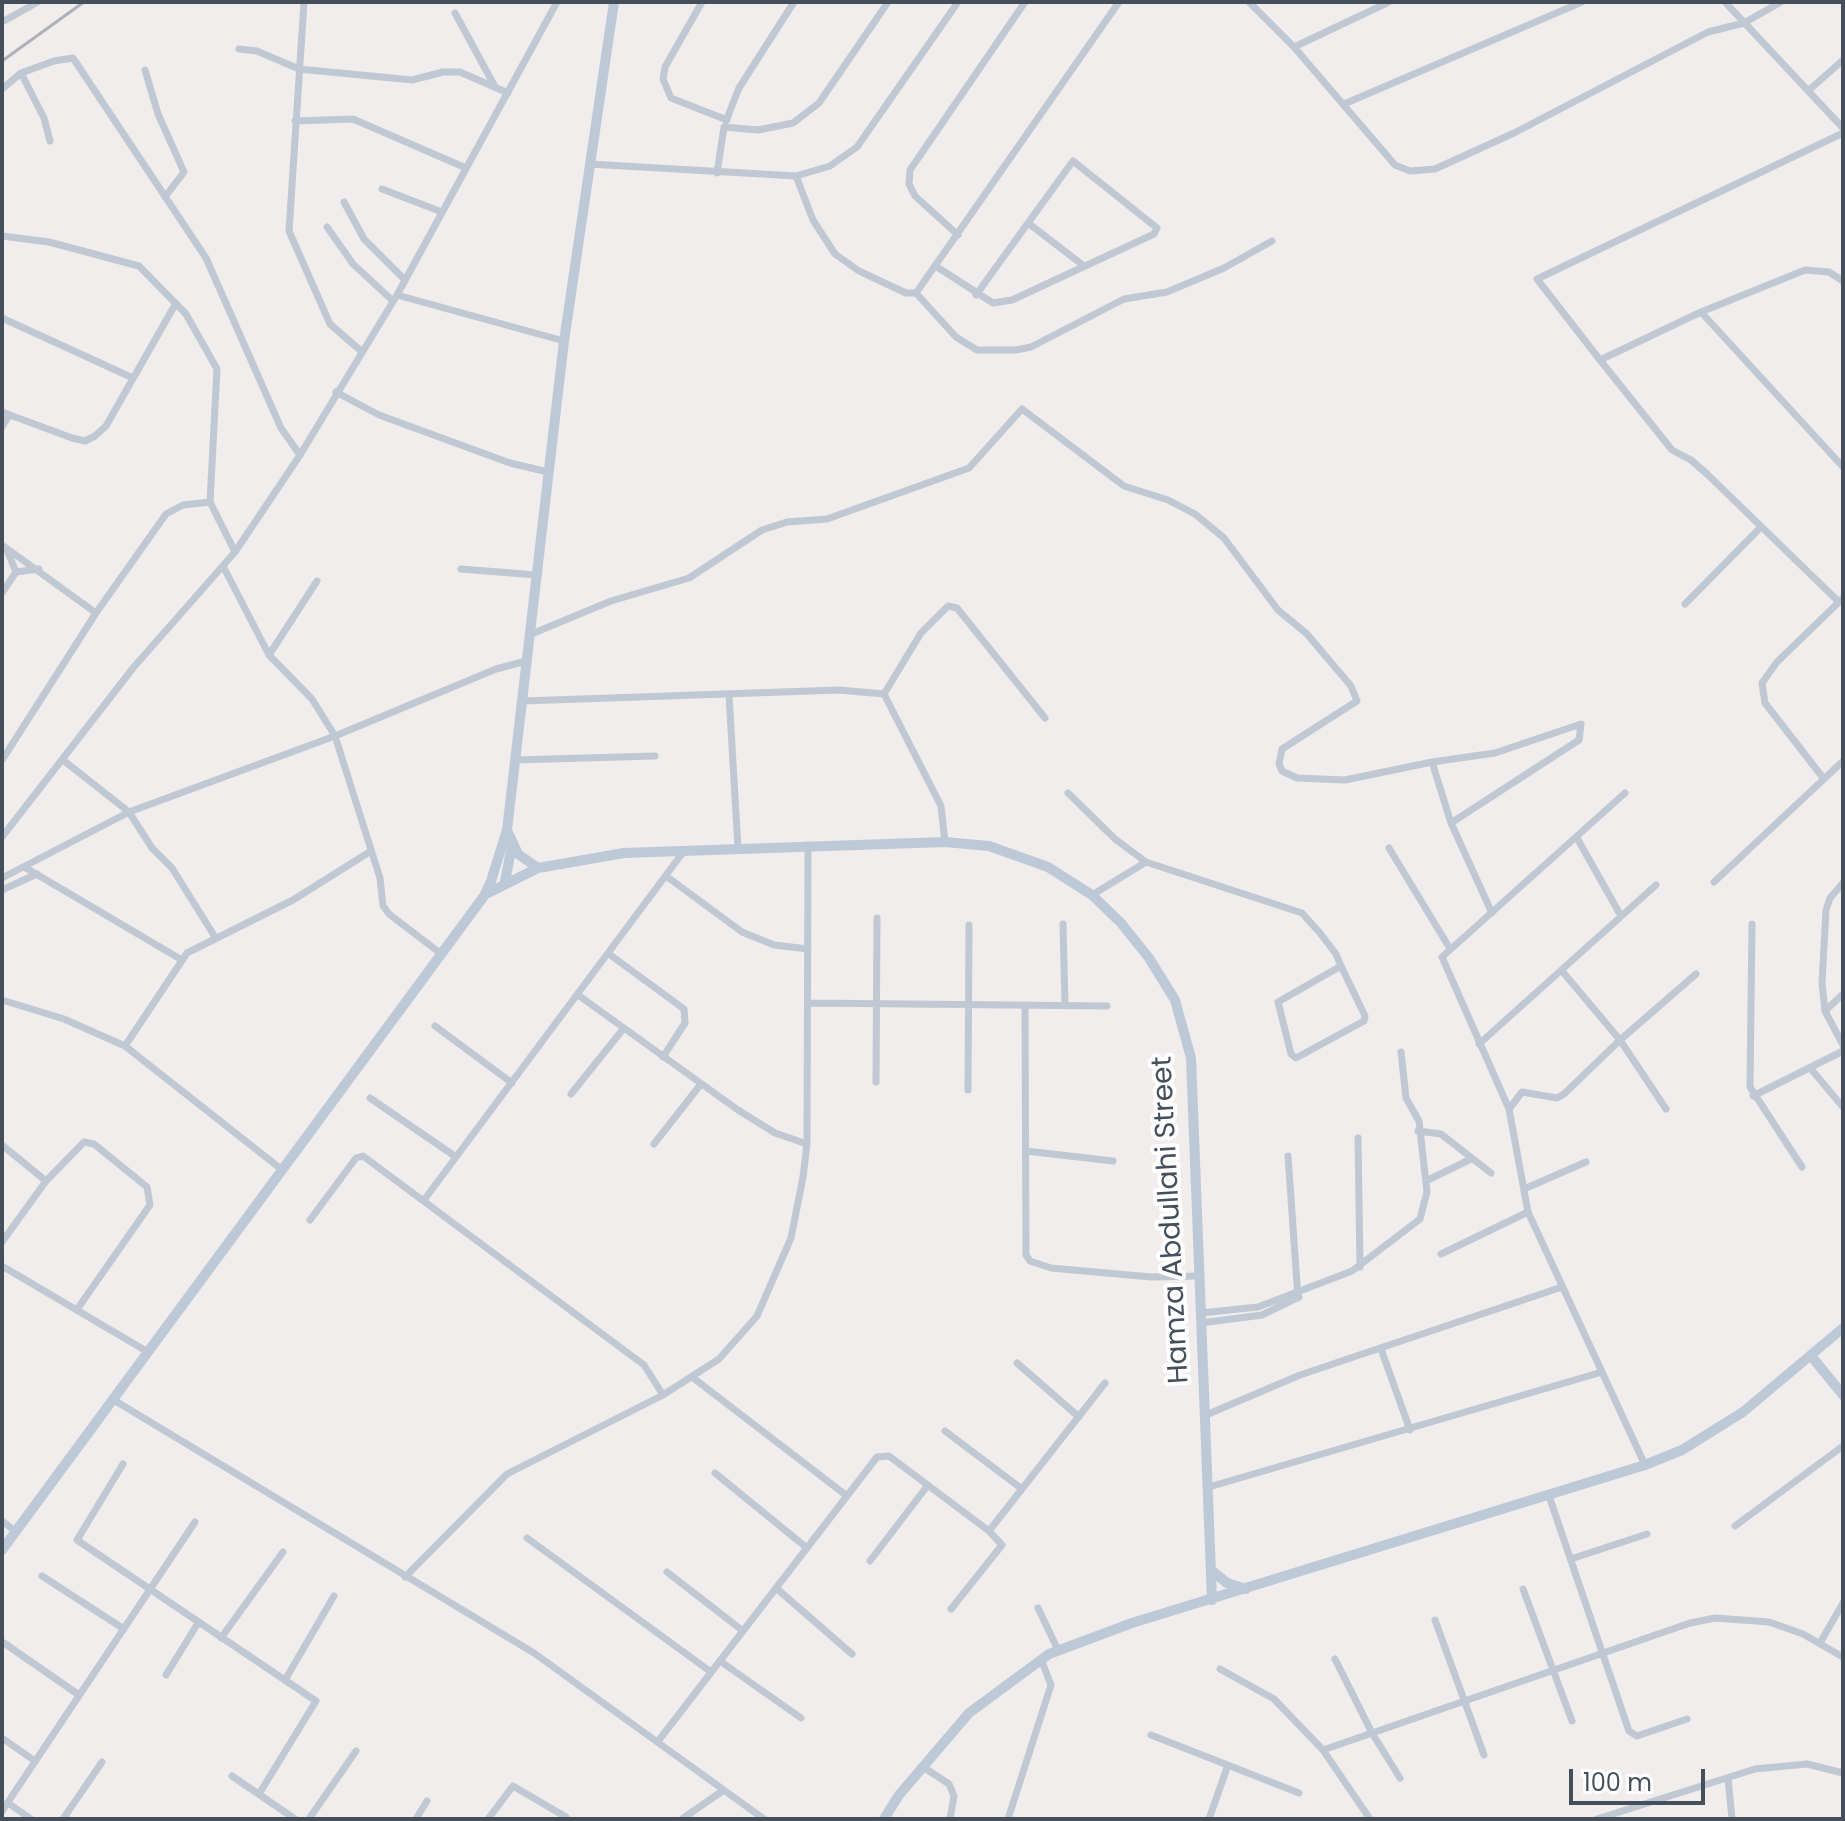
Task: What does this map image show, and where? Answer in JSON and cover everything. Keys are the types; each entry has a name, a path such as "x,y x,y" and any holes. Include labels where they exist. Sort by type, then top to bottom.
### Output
{"main road":[{"path":"2,1550 484,896 496,867 507,830 564,341 614,2"},
{"path":"507,830 512,845 527,863 538,868"},
{"name":"Hamza Abdullahi Street","path":"484,896 505,882 538,868 624,853 945,842 1010,852 1048,867 1092,895 1121,923 1149,958 1175,1000 1191,1058 1212,1600"},
{"path":"505,882 512,845"},
{"path":"496,867 505,882"},
{"path":"884,1819 969,1713 1041,1659 1058,1650 1132,1623 1549,1496 1682,1450 1725,1424 1812,1357 1843,1328"},
{"path":"1812,1357 1843,1395"},
{"path":"1211,1570 1227,1583 1248,1589"}],"street":[{"path":"2,22 38,2"},
{"path":"304,2 295,121 291,238 330,324 361,351"},
{"path":"2,837 133,668 235,552 300,455 395,298 557,2"},
{"path":"702,2 665,67 663,79 671,98 725,123 758,130 793,123 819,103 888,2"},
{"path":"717,173 725,123 739,88 794,2"},
{"path":"589,164 796,176 830,166 857,147 958,2"},
{"path":"958,235 915,196 909,184 910,170 1025,2"},
{"path":"916,293 1119,2"},
{"path":"1249,2 1294,47 1395,165 1410,171 1435,169 1514,133 1708,32 1744,23 1781,2"},
{"path":"1294,47 1389,2"},
{"path":"1344,104 1582,2"},
{"path":"1725,2 1843,130 1537,279 1672,450 1691,460 1841,600 1777,662 1762,683 1765,703 1824,779"},
{"path":"455,13 494,85"},
{"path":"239,49 257,51 299,69 412,80 443,72 460,72 508,93"},
{"path":"2,89 21,73 73,58 206,258 281,428 300,455"},
{"path":"1808,91 1843,60"},
{"path":"145,70 158,114 184,172 165,197"},
{"path":"21,73 44,118 50,141"},
{"path":"295,121 353,119 466,168"},
{"path":"937,267 976,295 993,303 1012,300 1154,234 1157,228 1073,161 976,295"},
{"path":"796,176 813,220 835,254 859,271 906,293 916,293 956,337 977,350 1031,347 1124,299 1167,292 1272,241"},
{"path":"382,189 442,212"},
{"path":"344,202 364,239 405,280"},
{"path":"1028,223 1084,266"},
{"path":"327,227 353,264 395,298 564,341"},
{"path":"2,236 49,242 139,266 176,303 217,369 210,502 235,552"},
{"path":"1600,360 1701,312 1805,270 1829,272 1843,281"},
{"path":"2,427 6,414 85,441 106,426 176,303"},
{"path":"1701,312 1843,467"},
{"path":"2,318 133,378"},
{"path":"336,392 379,415 510,463 548,472"},
{"path":"529,635 611,601 689,578 762,530 787,522 827,519 969,468 1022,409 1124,486 1168,500 1195,514 1224,538 1278,610 1307,634 1351,686 1357,701 1282,749 1279,764 1282,771 1297,778 1345,780 1495,753 1581,724 1579,740 1451,823"},
{"path":"2,760 96,613 166,514 183,505 210,502"},
{"path":"1685,604 1761,527"},
{"path":"4,546 96,613"},
{"path":"4,546 16,572"},
{"path":"223,566 269,655 312,699 335,736 371,851 383,906 440,953"},
{"path":"2,593 16,572 39,569"},
{"path":"461,569 536,575"},
{"path":"269,655 317,581"},
{"path":"884,694 921,633 948,606 957,608 1045,718"},
{"path":"2,878 129,812 335,736 496,669 526,661"},
{"path":"523,701 839,690 884,694"},
{"path":"884,694 941,806 945,842"},
{"path":"729,695 738,848"},
{"path":"515,760 655,756"},
{"path":"63,760 129,812 152,848 172,868 215,937"},
{"path":"1714,882 1843,761"},
{"path":"1432,762 1451,823 1492,913"},
{"path":"1068,793 1115,839 1146,862 1302,913 1341,966 1364,1021 1296,1058 1291,1054 1278,1002 1341,966"},
{"path":"1625,793 1492,913 1449,947 1442,957 1442,963 1509,1109 1528,1212 1645,1465"},
{"path":"1577,838 1621,916"},
{"path":"405,1577 507,1474 663,1395 692,1377 719,1359 757,1316 791,1238 807,1144 808,845"},
{"path":"1389,848 1449,947"},
{"path":"125,1046 187,953 293,900 371,851"},
{"path":"424,1200 684,851"},
{"path":"1092,895 1146,862"},
{"path":"26,868 182,960"},
{"path":"2,890 37,874"},
{"path":"666,876 742,932 774,945 808,949"},
{"path":"1843,883 1830,898 1826,910 1825,1011 1843,1045"},
{"path":"1479,1044 1656,885"},
{"path":"876,1082 877,918"},
{"path":"1063,924 1065,1006"},
{"path":"1752,924 1748,1076 1753,1096 1802,1167"},
{"path":"968,1090 969,925"},
{"path":"609,954 684,1009 685,1023 663,1057"},
{"path":"1562,971 1620,1040 1666,1109"},
{"path":"1509,1109 1522,1092 1557,1098 1564,1094 1696,974"},
{"path":"1825,1011 1843,994"},
{"path":"578,995 775,1133 807,1144"},
{"path":"3,1003 64,1019 125,1046 281,1169"},
{"path":"809,1003 1107,1006"},
{"path":"1025,1005 1026,1255 1030,1261 1051,1268 1151,1277 1199,1276"},
{"path":"435,1026 512,1083"},
{"path":"571,1094 624,1028"},
{"path":"1753,1096 1843,1051"},
{"path":"1201,1318 1258,1307 1360,1267 1420,1219 1426,1202 1426,1181 1419,1121 1406,1098 1401,1052"},
{"path":"1811,1069 1843,1107"},
{"path":"654,1144 701,1084"},
{"path":"370,1098 456,1157"},
{"path":"1418,1131 1441,1134 1491,1173"},
{"path":"1358,1138 1360,1267"},
{"path":"2,1242 46,1181 84,1142 94,1144 147,1187 150,1205 78,1308"},
{"path":"2,1145 46,1181"},
{"path":"1026,1151 1113,1161"},
{"path":"310,1220 359,1156 424,1200 644,1365 663,1395"},
{"path":"1288,1156 1299,1292"},
{"path":"1426,1181 1471,1159"},
{"path":"1524,1189 1586,1162"},
{"path":"1441,1254 1528,1212"},
{"path":"2,1266 148,1352"},
{"path":"1206,1415 1300,1375 1562,1287"},
{"path":"1381,1349 1410,1430"},
{"path":"1017,1363 1079,1417"},
{"path":"1209,1487 1602,1372"},
{"path":"692,1377 847,1496"},
{"path":"989,1531 1105,1383"},
{"path":"112,1399 534,1653 659,1740 721,1792 764,1819"},
{"path":"945,1431 1022,1489"},
{"path":"1735,1526 1843,1446"},
{"path":"659,1740 877,1457 883,1455 928,1485 989,1531 1002,1548 951,1609"},
{"path":"123,1464 77,1540 313,1698 316,1705 259,1794"},
{"path":"715,1473 807,1548"},
{"path":"870,1561 928,1485"},
{"path":"1549,1496 1632,1735 1687,1719"},
{"path":"2,1521 15,1531"},
{"path":"2,1811 195,1522"},
{"path":"1571,1559 1647,1534"},
{"path":"527,1538 711,1672"},
{"path":"221,1638 283,1552"},
{"path":"667,1572 743,1631"},
{"path":"42,1576 124,1629"},
{"path":"776,1588 852,1654"},
{"path":"1523,1589 1572,1721"},
{"path":"285,1680 334,1596"},
{"path":"1820,1643 1843,1603"},
{"path":"1038,1608 1058,1650"},
{"path":"1323,1750 1664,1630 1715,1618 1769,1622 1820,1643 1843,1657"},
{"path":"1435,1620 1484,1755"},
{"path":"166,1675 198,1623"},
{"path":"4,1643 79,1695"},
{"path":"1008,1819 1051,1685 1041,1659"},
{"path":"1335,1659 1372,1733 1400,1778"},
{"path":"720,1661 801,1718"},
{"path":"1220,1669 1274,1699 1323,1750 1370,1819"},
{"path":"1151,1735 1299,1793"},
{"path":"2,1738 35,1761"},
{"path":"309,1819 356,1751"},
{"path":"63,1819 102,1762"},
{"path":"1209,1819 1228,1765"},
{"path":"1597,1819 1667,1794 1755,1769 1794,1765 1843,1773"},
{"path":"923,1767 949,1784 954,1796 950,1819"},
{"path":"232,1776 295,1819"},
{"path":"1728,1778 1732,1819"},
{"path":"488,1819 513,1786 566,1817"},
{"path":"682,1819 721,1792"},
{"path":"416,1819 427,1801"},
{"path":"8,1803 31,1819"}],"railway":[{"path":"2,61 84,2"}]}
